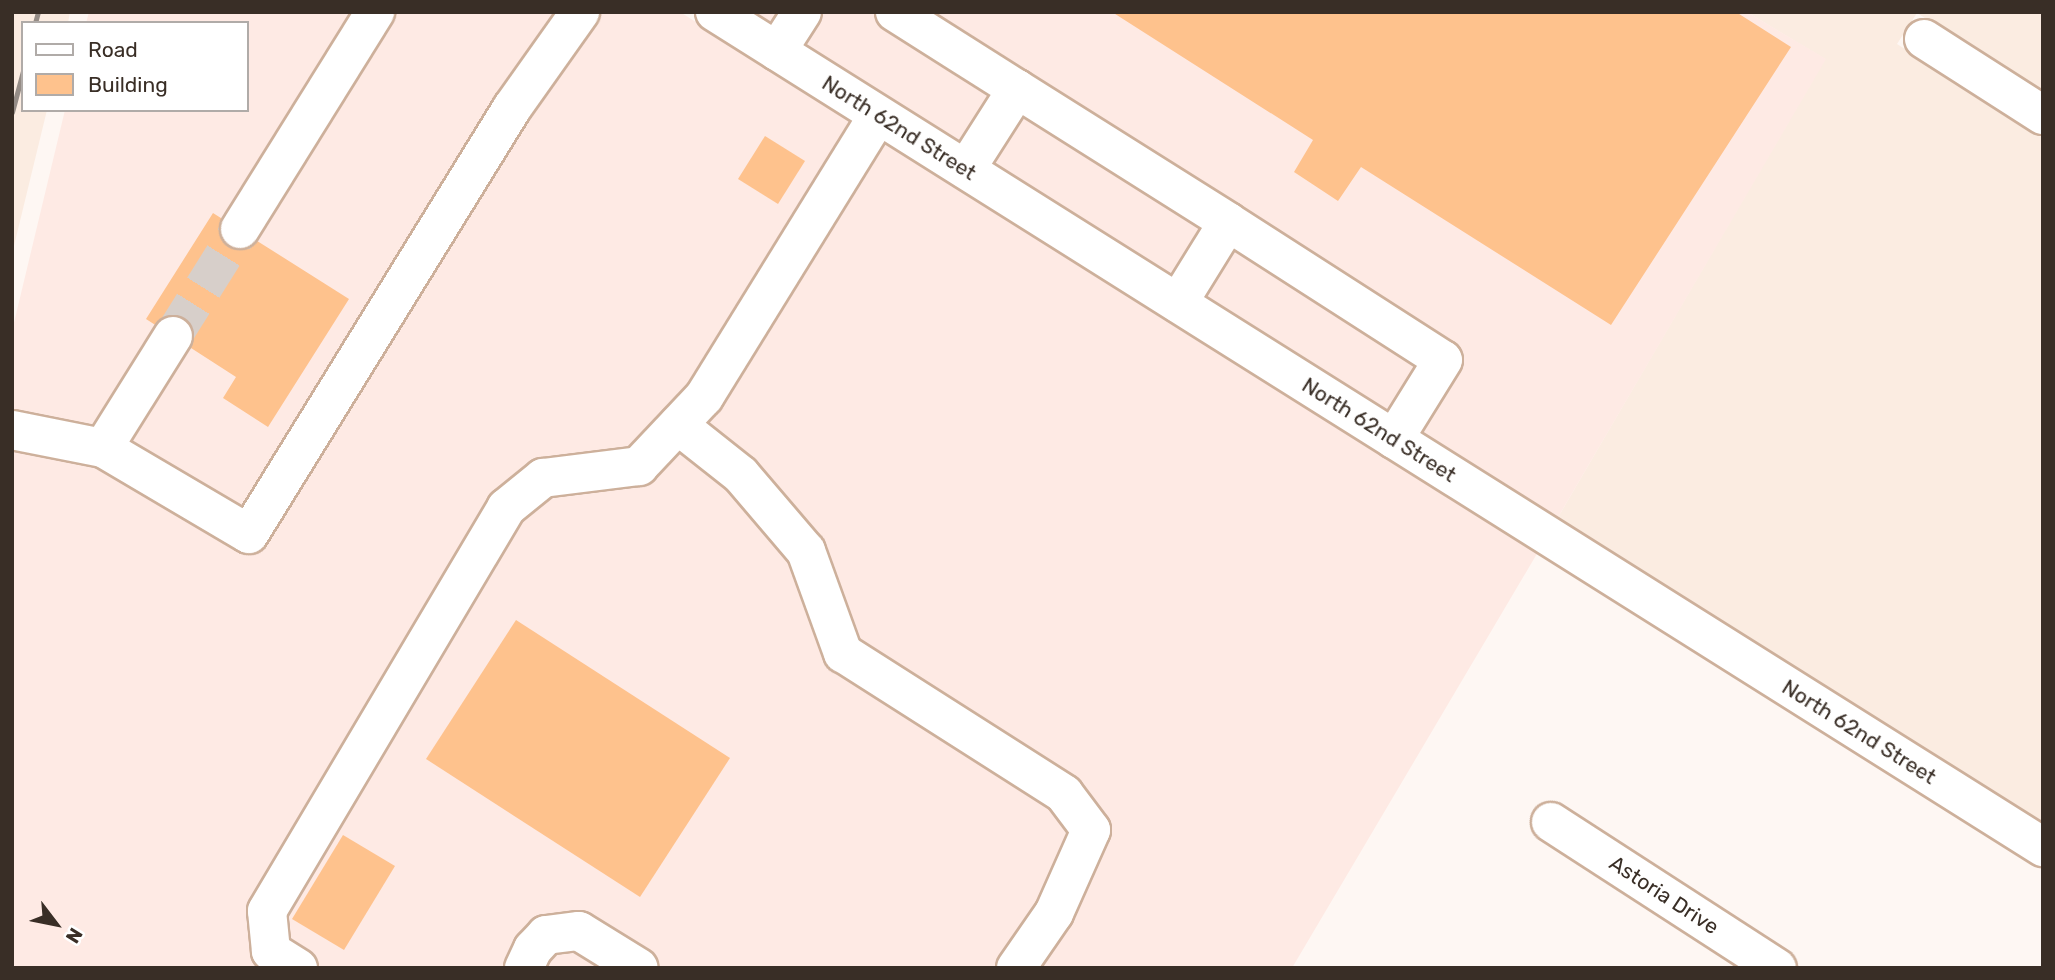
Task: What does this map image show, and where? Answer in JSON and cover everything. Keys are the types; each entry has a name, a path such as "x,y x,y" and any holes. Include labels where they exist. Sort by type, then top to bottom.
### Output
{"street":[{"path":"240,229 375,12"},
{"path":"12,430 103,448 248,534 512,108 580,12"},
{"name":"North 62nd Street","path":"715,12 2043,847"},
{"path":"777,51 802,12"},
{"path":"895,12 1443,360 1394,439"},
{"path":"1924,40 2043,115"},
{"path":"965,169 1017,89"},
{"path":"298,968 271,951 267,911 506,508 543,478 639,466 678,425 704,397 878,115"},
{"path":"1178,303 1228,222"},
{"path":"103,448 173,337"},
{"path":"678,425 741,475 806,551 843,653 1064,794 1091,830 1054,913 1016,968"},
{"name":"Astoria Drive","path":"1551,822 1777,968"},
{"path":"524,968 533,949 546,935 579,931 639,968"}],"shaded area":[{"path":"12,12 70,12 68,21 21,21 21,112 47,112 12,254"},
{"path":"89,12 680,12 1538,552 1292,968 12,968 12,331 65,112 248,112 248,21 87,21"},
{"path":"750,12 1747,12 1826,59 1557,519"},
{"path":"1747,12 2043,12 2043,93 1917,13 1897,44 2043,137 2043,825 1557,519 1825,59"}],"building":[{"path":"1112,12 1736,12 1791,47 1611,325 1361,167 1338,201 1294,172 1313,140"},
{"path":"765,136 805,161 778,204 738,179"},
{"path":"213,213 349,299 268,427 223,398 236,377 146,319"},
{"path":"516,620 730,758 640,897 426,759"},
{"path":"343,835 395,866 344,950 292,919"}],"tunnel":[{"path":"173,336 240,229"}],"railway":[{"path":"36,21 38,12"},
{"path":"12,112 21,78"}]}
